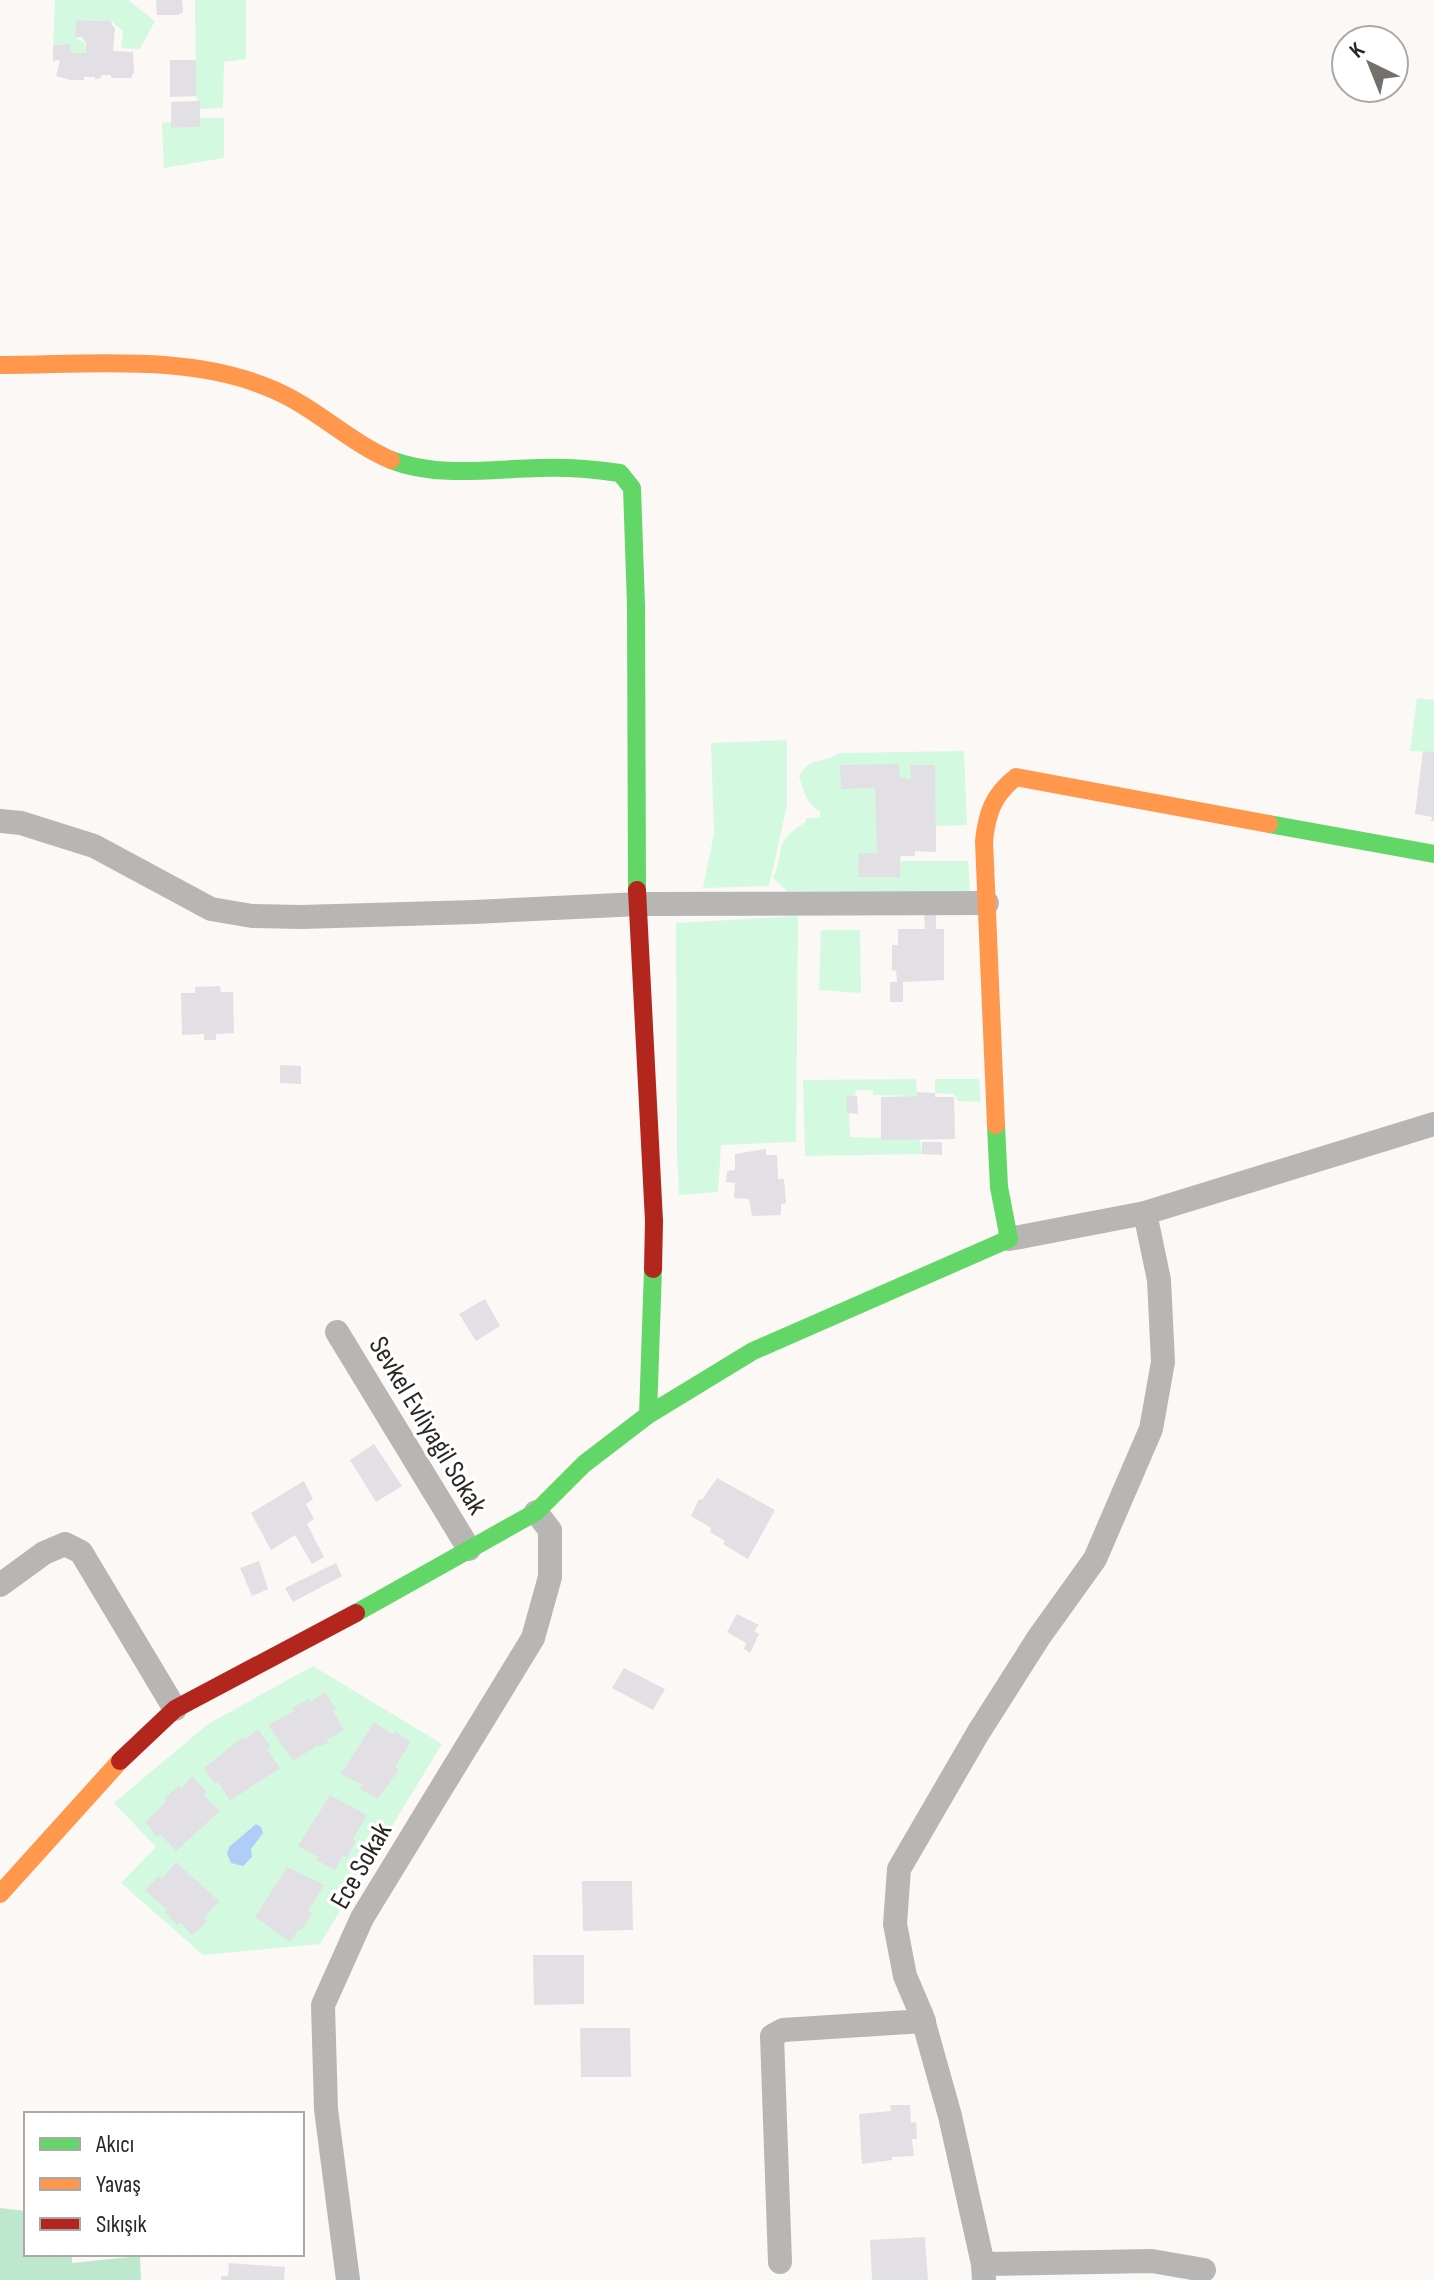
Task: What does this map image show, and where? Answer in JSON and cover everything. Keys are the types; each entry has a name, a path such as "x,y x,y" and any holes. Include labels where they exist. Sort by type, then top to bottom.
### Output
{"street":[{"path":"0,365 198,368 260,385 304,404 364,446 403,464 443,472 594,467 620,473 632,488 636,605 636,877 654,1221 648,1415"},
{"path":"1009,1239 999,1187 987,903 986,816 996,792 1016,777 1434,854"},
{"path":"0,821 21,823 94,846 211,909 252,916 301,917 639,904 987,903"},
{"path":"0,1894 105,1775 175,1709 284,1653 536,1512 584,1464 648,1415 753,1351 1009,1239 1145,1213 1434,1124"},
{"path":"1145,1213 1159,1280 1163,1362 1151,1429 1095,1559 1039,1637 978,1733 899,1869 895,1924 905,1976 924,2021 950,2116 984,2272 1152,2261 1204,2270"},
{"name":"Sevkel Evliyagil Sokak","path":"337,1332 469,1549"},
{"name":"Ece Sokak","path":"348,2280 326,2109 323,2005 362,1918 533,1638 550,1577 550,1530 536,1512"},
{"path":"0,1585 44,1553 65,1544 81,1552 175,1709"},
{"path":"780,2262 772,2036 783,2030 924,2021"}],"green space":[{"path":"55,0 128,0 155,21 140,49 121,48 123,31 111,21 76,20 75,38 85,42 86,53 71,53 70,44 53,45"},
{"path":"195,0 246,0 246,59 224,62 223,108 200,109 196,96"},
{"path":"200,118 224,118 224,158 164,168 162,123 171,122 172,128 200,127"},
{"path":"1417,698 1434,700 1434,752 1410,751"},
{"path":"787,740 787,805 769,886 703,888 714,834 711,743"},
{"path":"964,751 967,825 936,826 936,850 915,851 915,856 901,856 900,861 968,861 970,892 787,891 773,878 788,835 806,822 806,818 820,818 820,811 809,801 799,776 808,765 839,753"},
{"path":"798,916 796,1142 721,1145 718,1192 679,1195 676,923"},
{"path":"821,930 860,930 861,993 819,990"},
{"path":"916,1079 917,1096 873,1095 873,1090 856,1090 855,1096 847,1096 847,1112 850,1137 920,1139 922,1154 805,1156 803,1080"},
{"path":"935,1079 979,1079 981,1102 958,1101 954,1094 935,1093"},
{"path":"313,1666 442,1744 320,1944 203,1955 121,1883 156,1847 114,1803 208,1724"},
{"path":"0,2208 24,2211 24,2256 72,2256 72,2263 140,2256 141,2280 0,2280"}],"water":[{"path":"256,1824 263,1833 251,1849 252,1857 243,1866 231,1863 227,1854 229,1847"}],"building":[{"path":"156,0 182,0 183,12 178,15 157,15"},
{"path":"76,20 111,21 115,27 113,51 133,52 134,72 131,78 102,75 95,79 84,77 84,80 70,80 56,76 60,60 53,61 53,45 70,44 71,53 86,53 86,42 81,37 75,38"},
{"path":"170,60 196,60 196,96 170,97"},
{"path":"200,101 200,127 171,128 171,102"},
{"path":"1423,751 1434,752 1434,821 1431,821 1432,817 1415,814"},
{"path":"899,764 900,778 911,779 910,765 935,765 936,852 915,851 915,856 900,856 900,877 858,877 859,853 877,853 875,788 841,789 840,765"},
{"path":"924,913 936,913 936,929 944,929 944,980 903,982 903,1002 890,1002 890,982 897,982 896,971 892,970 892,945 898,945 898,929 925,929"},
{"path":"220,986 221,992 233,992 234,1033 216,1034 216,1040 204,1040 204,1034 182,1035 181,993 195,993 195,987"},
{"path":"280,1065 301,1066 301,1084 280,1083"},
{"path":"917,1092 935,1093 935,1097 954,1097 955,1139 881,1140 881,1097 917,1096"},
{"path":"846,1096 857,1096 858,1114 847,1113"},
{"path":"922,1142 942,1142 942,1155 922,1154"},
{"path":"766,1149 766,1155 777,1155 778,1179 784,1179 786,1203 781,1204 781,1215 752,1216 749,1199 734,1198 735,1183 726,1182 727,1171 735,1170 735,1154"},
{"path":"485,1299 500,1326 476,1341 459,1314"},
{"path":"374,1444 402,1486 376,1502 350,1460"},
{"path":"717,1478 775,1510 748,1559 723,1544 725,1541 710,1532 711,1528 691,1516 699,1499 702,1500"},
{"path":"304,1481 313,1499 306,1504 314,1519 307,1524 324,1557 312,1564 295,1535 271,1550 251,1513"},
{"path":"259,1561 268,1589 252,1596 240,1568"},
{"path":"336,1563 342,1576 293,1602 285,1588"},
{"path":"737,1614 759,1625 754,1631 759,1634 750,1653 744,1649 746,1643 727,1632"},
{"path":"624,1668 665,1689 653,1710 612,1688"},
{"path":"325,1692 344,1730 327,1740 329,1742 320,1747 318,1745 293,1761 268,1725 294,1711 292,1708 308,1699 311,1702"},
{"path":"374,1722 411,1742 395,1767 399,1769 378,1799 360,1789 363,1785 341,1774"},
{"path":"258,1729 271,1747 267,1750 280,1768 230,1801 204,1768"},
{"path":"192,1776 207,1792 203,1795 220,1811 176,1851 160,1834 157,1837 145,1822 166,1802 164,1799 179,1785 181,1789"},
{"path":"330,1795 367,1815 347,1857 343,1856 335,1870 298,1846"},
{"path":"176,1862 219,1901 204,1918 207,1922 192,1935 181,1923 177,1925 165,1912 167,1910 145,1890 159,1876 162,1879"},
{"path":"287,1867 324,1885 308,1911 312,1913 302,1930 299,1929 290,1942 255,1917"},
{"path":"582,1881 632,1881 633,1930 583,1931"},
{"path":"533,1955 584,1955 584,2004 534,2005"},
{"path":"580,2028 630,2028 631,2077 581,2077"},
{"path":"890,2105 910,2105 911,2123 916,2122 917,2139 912,2139 914,2156 862,2164 859,2114 891,2111"},
{"path":"925,2237 928,2280 872,2280 870,2240"},
{"path":"229,2263 285,2267 284,2280 221,2280 221,2276 228,2276"}],"traffic: fast":[{"path":"391,460 445,471 600,470 620,473 632,488 636,605 637,890"},
{"path":"1269,824 1434,854"},
{"path":"648,1415 753,1351 1009,1239 999,1187 996,1125"},
{"path":"356,1613 536,1512 584,1464 648,1415 653,1269"}],"traffic: slow":[{"path":"0,365 139,364 209,370 242,378 289,397 391,460"},
{"path":"996,1125 984,841 989,813 1002,791 1016,777 1269,824"},
{"path":"0,1894 120,1761"}],"traffic: jam":[{"path":"637,890 654,1221 653,1269"},
{"path":"120,1761 175,1709 356,1613"}]}
